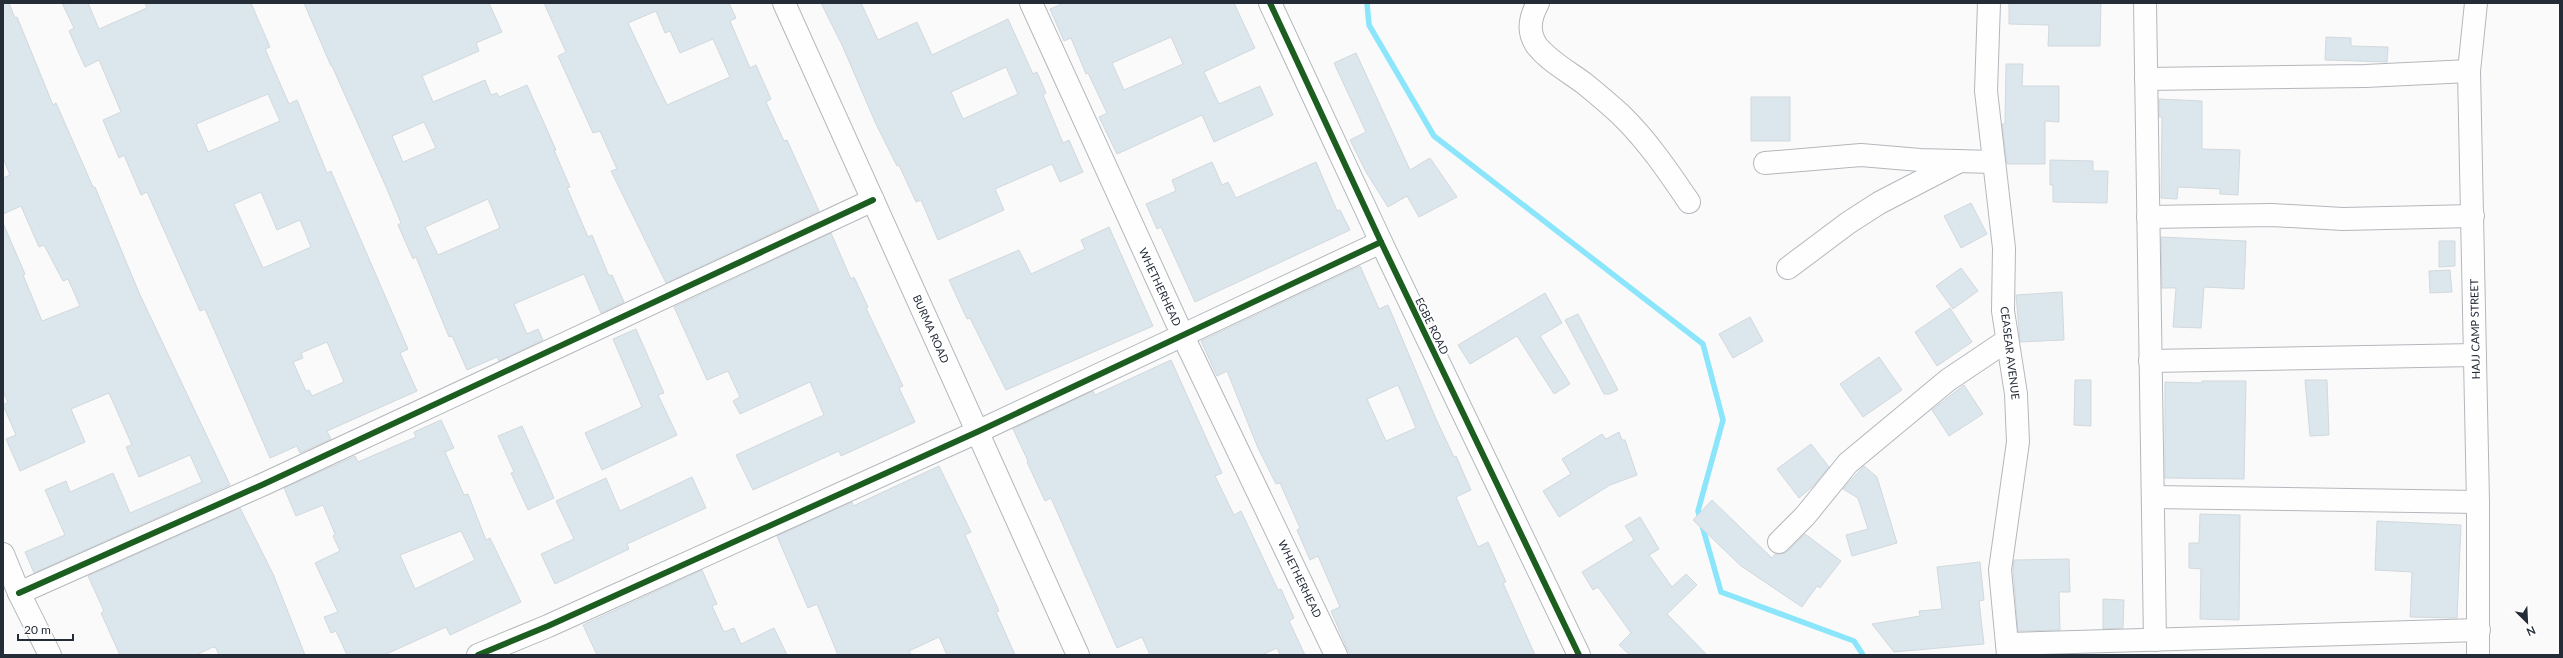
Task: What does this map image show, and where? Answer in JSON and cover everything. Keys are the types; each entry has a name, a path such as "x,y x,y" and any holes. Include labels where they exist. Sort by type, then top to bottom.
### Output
{"street":[{"name":"BURMA ROAD","path":"784,3 1078,655"},
{"name":"WHETHERHEAD","path":"1031,3 1182,334 1336,655"},
{"name":"EGBE ROAD","path":"1270,3 1380,242 1580,655"},
{"path":"1538,3 1532,13 1530,24 1537,45 1555,64 1585,84 1620,114 1656,153 1689,202"},
{"name":"CEASEAR AVENUE","path":"1989,3 1986,91 2004,248 2003,312 2006,341 2016,394 2018,442 2000,570 2008,650"},
{"path":"2145,3 2155,640"},
{"name":"HAJJ CAMP STREET","path":"2476,3 2469,71 2478,502 2478,655"},
{"path":"2146,79 2365,76 2469,71"},
{"path":"1765,163 1861,155 1920,160 1993,162"},
{"path":"1788,268 1848,223 1879,203 1960,160"},
{"path":"19,593 264,484 873,200"},
{"path":"2148,218 2272,215 2343,219 2473,216"},
{"path":"478,655 548,626 977,432 1182,334 1380,242"},
{"path":"1779,542 1805,516 1848,463 1948,380 2006,341"},
{"path":"2150,361 2475,355"},
{"path":"2153,497 2478,502"},
{"path":"3,554 19,593 50,655"},
{"path":"2008,650 2155,640 2321,646 2479,630"}],"building":[{"path":"3,3 9,3 15,18 17,17 53,105 56,103 93,187 95,187 140,295 230,485 34,573 25,552 65,535 45,490 66,481 70,492 113,473 130,513 202,482 190,455 139,477 126,447 132,445 109,393 71,409 85,442 20,471 6,439 16,435 3,405 8,402 3,392 3,223 25,274 23,275 42,321 80,306 68,279 63,281 44,245 39,247 21,206 3,214 3,178 10,175 3,158"},
{"path":"62,3 88,3 99,29 147,8 145,3 251,3 270,47 265,49 289,104 297,100 327,173 331,171 408,349 400,353 417,391 327,431 331,439 300,453 297,446 270,458 205,309 200,311 147,192 141,195 124,155 119,158 103,120 121,112 99,60 85,67 69,31 74,28","holes":["268,94 280,121 208,152 196,124","261,192 277,230 300,220 311,247 263,268 234,204","327,342 344,382 312,396 309,390 306,391 293,362 303,358 301,353"]},
{"path":"304,3 489,3 502,32 476,43 479,51 422,76 433,102 485,80 491,95 497,93 499,97 527,85 556,150 554,150 570,187 567,188 588,237 592,235 609,276 612,275 624,302 601,313 584,274 514,304 527,334 538,329 543,340 499,361 497,357 467,370 452,336 449,337 416,257 413,259 398,225 401,223 387,189","holes":["424,122 436,148 403,162 392,136","488,199 500,228 438,255 425,227"]},
{"path":"544,3 729,3 736,18 730,21 750,68 756,65 771,99 766,102 784,141 787,140 819,211 666,283 611,171 617,169 600,131 593,133 558,56 566,52","holes":["656,11 665,33 670,31 680,53 713,39 730,77 667,105 628,23"]},
{"path":"821,3 861,3 878,40 917,22 932,55 1008,19 1033,74 1037,72 1046,93 1043,95 1063,143 1069,140 1083,172 1060,182 1052,164 995,189 1004,210 938,240 921,200 916,202 899,165 897,166 876,124 842,45","holes":["1006,67 1018,94 963,119 951,92"]},
{"path":"1064,3 1234,3 1255,48 1204,72 1219,104 1260,86 1273,115 1214,142 1202,115 1117,154 1099,117 1107,113 1088,73 1086,74 1071,38 1064,41 1050,9","holes":["1171,37 1183,64 1124,90 1112,63"]},
{"path":"2009,3 2101,3 2100,46 2048,46 2049,25 2009,24"},
{"path":"2326,37 2351,38 2351,46 2388,47 2387,62 2325,60"},
{"path":"1356,53 1410,170 1430,158 1457,197 1419,217 1407,196 1388,207 1366,172 1350,140 1366,132 1334,63"},
{"path":"2006,64 2023,64 2022,86 2059,86 2059,122 2045,121 2045,164 2007,164 2002,124 2005,124"},
{"path":"1751,97 1790,97 1790,141 1751,141"},
{"path":"2159,99 2202,101 2202,149 2240,150 2238,195 2220,194 2220,189 2178,187 2177,199 2161,198 2162,117 2159,117"},
{"path":"2050,160 2093,161 2093,171 2108,171 2107,203 2053,202 2053,185 2050,185"},
{"path":"1212,162 1222,185 1228,182 1236,198 1316,162 1337,211 1340,210 1350,230 1195,302 1161,227 1157,229 1146,204 1176,191 1172,180"},
{"path":"1971,203 1987,234 1961,248 1944,216"},
{"path":"1109,227 1153,326 1006,390 970,318 967,319 949,280 1019,250 1031,274 1085,249 1081,240"},
{"path":"831,233 851,279 854,277 868,307 866,308 903,386 899,388 915,422 841,456 839,451 753,490 736,455 824,415 810,382 740,414 733,401 740,397 728,371 707,380 674,307"},
{"path":"2161,237 2246,241 2244,289 2204,287 2201,328 2173,327 2176,288 2162,288"},
{"path":"2439,241 2455,241 2455,266 2439,267"},
{"path":"1360,266 1379,309 1388,305 1436,419 1454,457 1456,456 1471,490 1456,497 1478,547 1488,542 1506,582 1503,583 1535,655 1350,655 1331,611 1340,607 1318,556 1310,560 1297,530 1300,528 1280,483 1276,484 1258,448 1227,371 1217,376 1201,341","holes":["1398,385 1416,428 1386,441 1367,399"]},
{"path":"1961,268 1978,291 1953,309 1936,286"},
{"path":"2450,270 2452,292 2430,293 2429,271"},
{"path":"2062,292 2064,340 2020,342 2016,295"},
{"path":"1545,293 1562,323 1540,336 1570,384 1554,394 1517,336 1470,364 1458,345"},
{"path":"1950,308 1972,342 1937,366 1915,332"},
{"path":"1578,314 1618,390 1610,394 1604,394 1565,320"},
{"path":"1750,317 1763,341 1733,358 1719,334"},
{"path":"636,329 664,393 658,395 677,435 602,470 585,433 642,407 613,339"},
{"path":"1879,357 1902,390 1863,417 1840,384"},
{"path":"1171,360 1222,473 1215,476 1234,515 1241,511 1278,590 1281,589 1294,618 1289,621 1305,655 1280,655 1277,648 1262,655 1150,655 1142,637 1117,648 1051,498 1045,501 1027,462 1028,461 1013,429 1093,391 1095,395"},
{"path":"2075,380 2091,380 2091,426 2074,425"},
{"path":"2305,380 2327,380 2329,435 2310,436"},
{"path":"2202,381 2246,381 2244,479 2165,478 2165,382 2202,383"},
{"path":"1964,385 1983,414 1949,436 1932,410"},
{"path":"441,420 454,448 445,452 464,495 468,494 486,540 490,538 521,602 450,635 446,627 384,655 347,655 336,631 331,633 324,617 338,612 315,563 340,551 333,536 335,534 323,505 296,516 284,488 355,456 358,462 416,437 414,432","holes":["461,531 475,560 415,589 400,555"]},
{"path":"522,426 554,498 528,510 511,473 514,472 498,436"},
{"path":"1619,432 1622,440 1625,440 1637,475 1610,485 1559,517 1543,491 1571,474 1562,459 1602,434 1606,439"},
{"path":"1811,444 1829,467 1812,487 1799,498 1777,469"},
{"path":"939,466 971,532 965,535 999,611 996,612 1015,655 947,655 939,637 909,651 911,655 838,655 817,604 808,608 777,536 852,502 853,506"},
{"path":"1864,466 1877,477 1897,543 1852,556 1846,535 1868,529 1858,498 1843,489"},
{"path":"692,477 706,508 627,544 629,549 555,584 541,554 574,539 556,501 606,478 620,511"},
{"path":"1712,500 1772,558 1775,554 1782,554 1788,551 1805,534 1841,561 1820,588 1817,586 1802,607 1741,566 1693,520"},
{"path":"240,508 273,574 305,655 219,655 216,648 213,647 196,655 120,655 101,613 104,611 88,576"},
{"path":"2200,514 2240,515 2239,620 2200,619 2201,569 2189,568 2189,543 2199,543"},
{"path":"1640,517 1659,549 1649,555 1672,587 1686,574 1697,585 1667,614 1707,655 1630,655 1619,645 1631,633 1598,587 1593,590 1582,572 1634,540 1625,526"},
{"path":"2377,521 2461,525 2457,618 2410,617 2412,572 2375,570"},
{"path":"2069,559 2070,592 2059,592 2060,630 2018,631 2013,570 2014,560"},
{"path":"1980,562 1984,600 1979,601 1984,644 1894,652 1872,624 1920,616 1919,611 1942,609 1937,567"},
{"path":"702,570 717,604 712,606 724,632 734,628 741,644 774,628 787,655 597,655 583,625"},
{"path":"2103,599 2124,600 2123,628 2103,629"}],"waterway":[{"path":"1367,3 1369,25 1434,136 1703,344 1723,420 1698,511 1721,592 1854,641 1863,655"}],"cycle path":[{"path":"1270,3 1381,242 1579,655"},
{"path":"19,593 264,484 873,200"},
{"path":"478,655 548,626 977,432 1381,242"}]}
